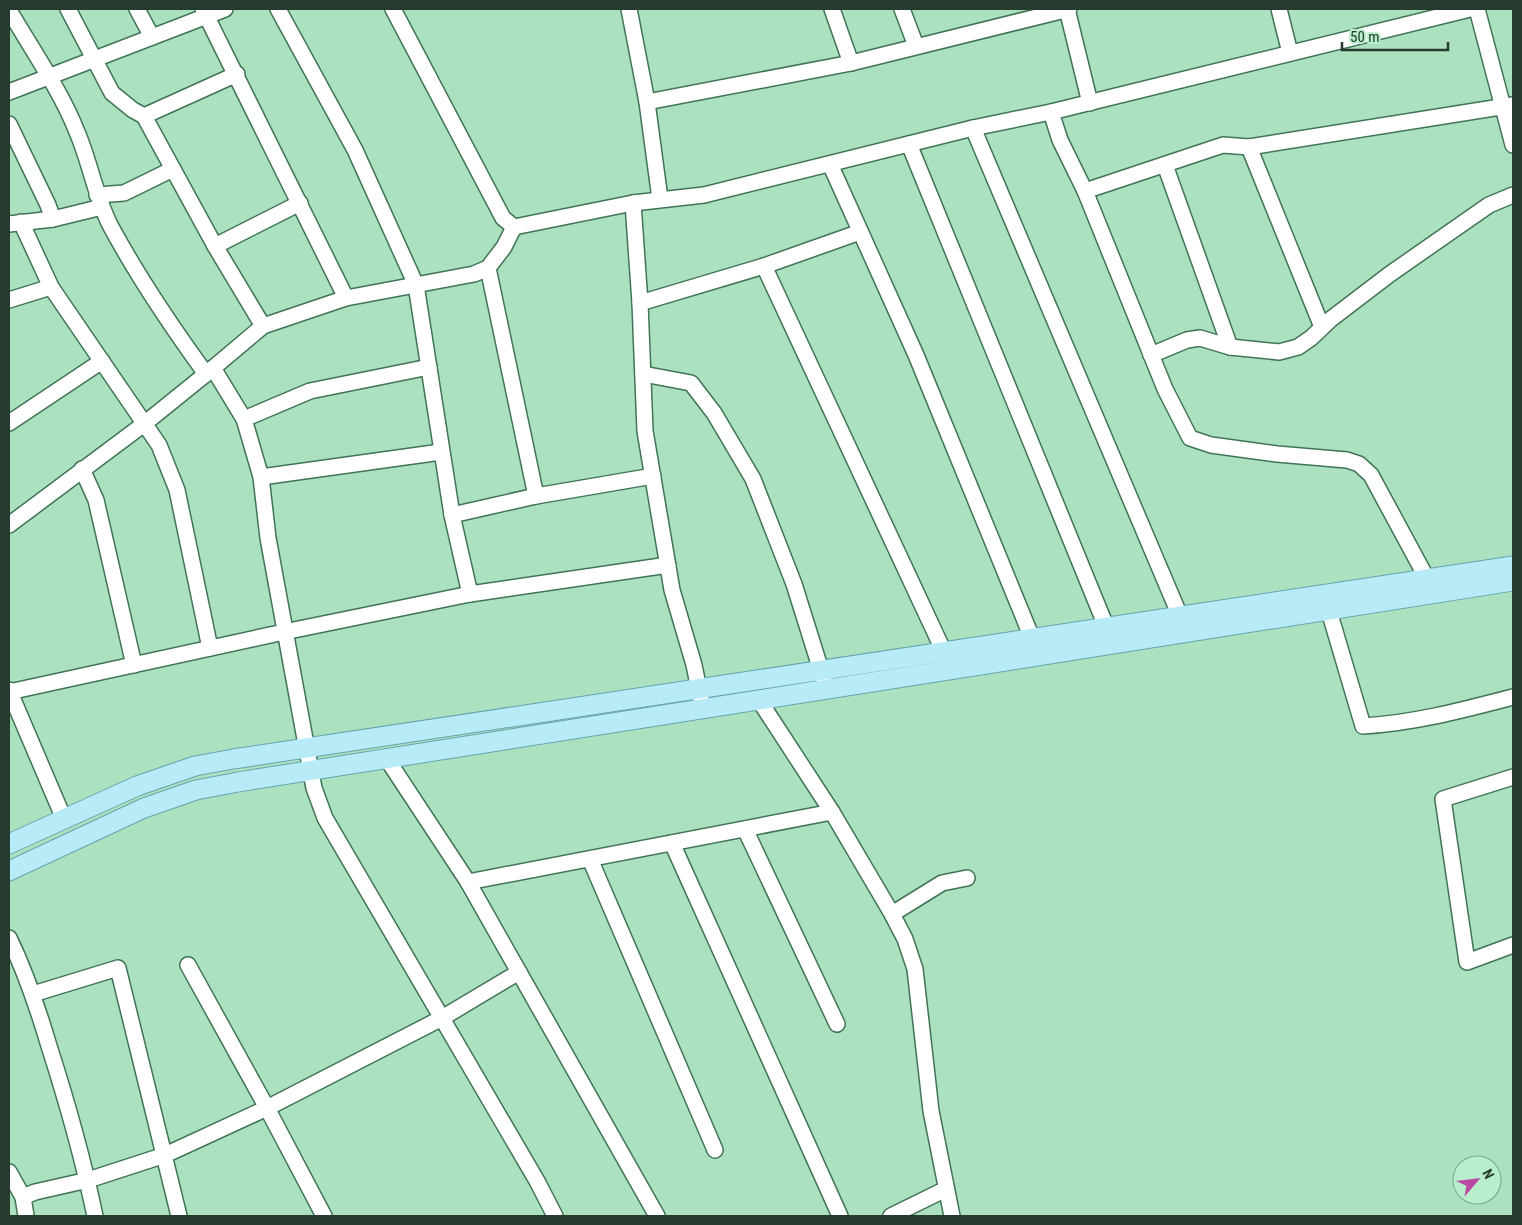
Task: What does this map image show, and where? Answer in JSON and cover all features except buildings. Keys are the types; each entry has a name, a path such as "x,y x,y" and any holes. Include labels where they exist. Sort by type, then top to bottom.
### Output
{"main road":[{"path":"9,844 137,786 195,766 1180,616 1355,598 1431,586 1513,566"},
{"path":"1431,586 1513,581"},
{"path":"9,871 144,808 196,790 1329,611 1355,598"}],"street":[{"path":"68,9 112,93 133,110 144,116 263,326"},
{"path":"136,9 152,37"},
{"path":"9,92 152,37 205,12 225,9"},
{"path":"278,9 355,150 416,285 452,515 470,594"},
{"path":"393,9 503,218 514,227"},
{"path":"629,9 647,102 660,200"},
{"path":"832,9 851,63"},
{"path":"902,9 916,46"},
{"path":"647,102 851,63 1067,9 1090,102"},
{"path":"1279,9 1290,53"},
{"path":"514,227 633,202 704,195 973,128 1051,112 1470,9"},
{"path":"1477,9 1508,106 1513,145"},
{"path":"9,10 78,132 100,201 110,224 163,315 210,371 244,419 260,477 284,632 314,788 325,818 537,1181 555,1216"},
{"path":"205,12 346,298"},
{"path":"144,116 237,74"},
{"path":"1085,191 1223,145 1249,147 1508,106"},
{"path":"1051,112 1060,140 1085,191 1168,397 1190,438 1211,445 1277,454 1347,460 1359,464 1370,475 1431,586"},
{"path":"9,124 53,218"},
{"path":"973,128 1180,616"},
{"path":"909,144 1114,645"},
{"path":"1249,147 1322,327"},
{"path":"830,164 916,355 1032,638"},
{"path":"1164,165 1230,347"},
{"path":"173,169 124,193 53,218 15,223 51,287 159,445 177,490 210,648"},
{"path":"1151,355 1187,340 1200,338 1230,347 1279,352 1298,347 1311,338 1331,319 1413,258 1489,205 1513,195"},
{"path":"633,202 644,374 645,431 672,590 694,665 703,709"},
{"path":"216,246 300,203"},
{"path":"9,524 144,424 263,326 346,298 474,274 488,268 504,247 514,227"},
{"path":"640,303 764,266 860,232"},
{"path":"764,266 944,652"},
{"path":"488,268 536,496"},
{"path":"9,300 51,287"},
{"path":"9,423 102,361"},
{"path":"244,419 310,391 429,367"},
{"path":"644,374 691,383 714,413 752,479 794,584 827,690"},
{"path":"260,477 441,452"},
{"path":"82,469 96,500 134,665"},
{"path":"452,515 536,496 653,476"},
{"path":"64,819 9,691 470,594 668,565"},
{"path":"1329,611 1363,726 1388,725 1427,719 1513,698"},
{"path":"759,700 832,812 892,914 905,940 915,969 931,1111 952,1216"},
{"path":"387,759 468,882 657,1216"},
{"path":"1513,777 1443,799 1467,962 1513,946"},
{"path":"468,882 832,812"},
{"path":"745,829 837,1024"},
{"path":"672,843 840,1216"},
{"path":"590,859 715,1150"},
{"path":"892,914 942,883 967,878"},
{"path":"9,938 33,994 59,1077 88,1180 95,1216"},
{"path":"188,966 267,1108 324,1216"},
{"path":"33,994 118,968 179,1216"},
{"path":"23,1197 35,1192 88,1180 165,1155 267,1108 442,1018 519,972"},
{"path":"9,1172 23,1197 26,1216"},
{"path":"891,1216 946,1189"}]}
